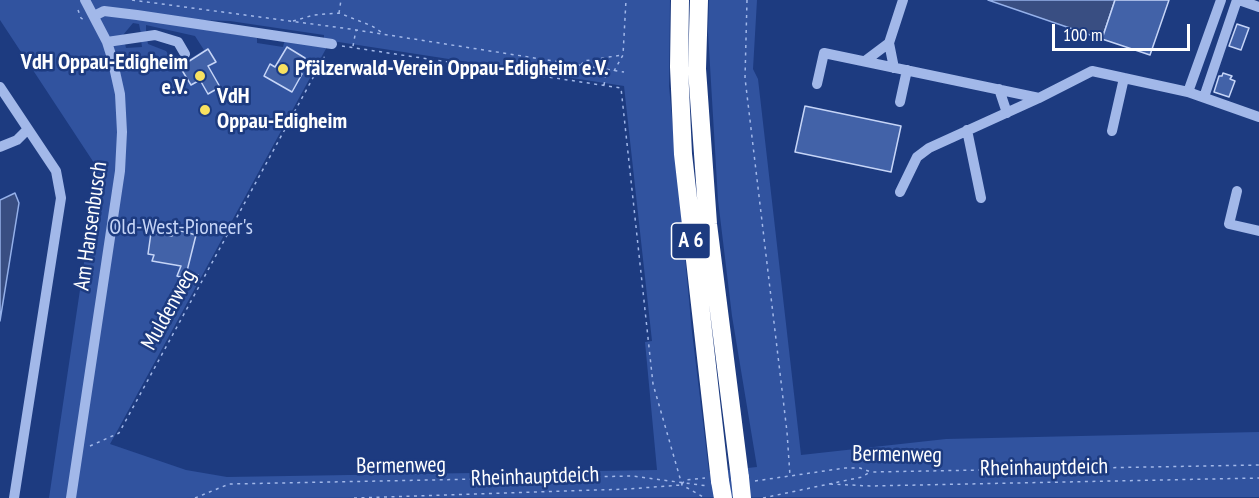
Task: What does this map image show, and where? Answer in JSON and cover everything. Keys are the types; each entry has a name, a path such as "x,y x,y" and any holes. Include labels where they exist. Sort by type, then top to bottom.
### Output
{"highway":[{"name":"A 6","path":"680,0 679,68 683,154 716,486"},
{"name":"A 6","path":"699,0 697,69 706,200 746,480 742,498"}],"street":[{"name":"Am Hansenbusch","path":"71,498 120,171 122,132 120,94 107,42 86,0"},
{"path":"894,68 890,43 903,0"},
{"path":"1188,92 1221,0"},
{"path":"1204,97 1238,0 1259,7"},
{"path":"94,16 104,12 126,14 332,44"},
{"path":"107,42 155,35 178,42 185,54"},
{"path":"865,62 890,43"},
{"path":"816,84 824,53 1039,98"},
{"path":"900,102 907,70"},
{"path":"900,192 917,158 929,148 1092,71 1188,92 1259,117"},
{"path":"1112,131 1124,78"},
{"path":"0,87 56,171 61,198 15,498"},
{"path":"999,89 1006,113"},
{"path":"0,147 17,140 28,129"},
{"path":"968,130 981,198"},
{"path":"1237,191 1229,224 1259,231"}],"path":[{"path":"132,0 356,30 624,72"},
{"path":"339,13 341,0"},
{"path":"614,71 623,55 626,0"},
{"path":"747,0 745,78 787,432 790,476"},
{"path":"292,21 315,15 339,13 372,26 385,35"},
{"path":"352,47 356,30"},
{"path":"332,44 621,88 653,384 682,484 705,498"},
{"name":"Muldenweg","path":"78,447 86,449 119,433 332,44"},
{"path":"580,65 584,62 623,55"},
{"path":"604,85 607,69"},
{"name":"Bermenweg","path":"746,480 845,468 860,468 871,472 1259,465"},
{"path":"763,498 830,484 871,472"},
{"name":"Bermenweg","path":"195,498 229,484 632,476 682,484"},
{"name":"Rheinhauptdeich","path":"830,484 870,486 1259,478"},
{"name":"Rheinhauptdeich","path":"354,498 628,489 682,484 685,480 716,486"}],"green space":[{"name":"Old-West-Pioneer's","path":"0,0 670,0 669,86 692,332 709,472 757,467 732,316 718,200 708,32 709,0 757,0 753,69 758,79 801,455 946,439 1259,432 1259,497 49,498 98,169 0,20","holes":["133,18 230,21 324,35 324,40 624,86 652,341 645,342 657,470 227,477 186,470 110,444 328,45 285,39 283,47 257,43 257,38","133,23 139,24 141,34 146,33 146,25 195,36 204,50 177,67 166,51 148,44 147,39 141,40 142,47 126,48 123,35"]}],"shaded area":[{"path":"988,0 1115,0 1102,39"},
{"path":"15,193 19,203 0,321 0,200"}],"building":[{"path":"1115,0 1169,0 1150,55 1102,39"},
{"path":"1237,24 1249,28 1241,50 1229,46"},
{"name":"Pfälzerwald-Verein Oppau-Edigheim e.V.","path":"287,47 305,58 297,71 302,74 292,92 264,76 270,64 275,67"},
{"name":"VdH Oppau-Edigheim e.V.","path":"208,49 216,62 208,66 220,87 208,94 200,80 191,85 180,67"},
{"path":"1223,73 1232,76 1230,79 1235,81 1229,97 1214,92 1219,76"},
{"path":"805,106 901,126 891,172 795,152"},
{"path":"174,224 182,226 181,231 196,235 187,271 198,275 196,282 177,276 181,266 152,261 154,255 148,254 151,233 172,236"}],"place":[{"name":"Pfälzerwald-Verein Oppau-Edigheim e.V.","path":"283,69"},
{"name":"VdH Oppau-Edigheim e.V.","path":"200,76"},
{"name":"VdH Oppau-Edigheim","path":"205,110"}]}
